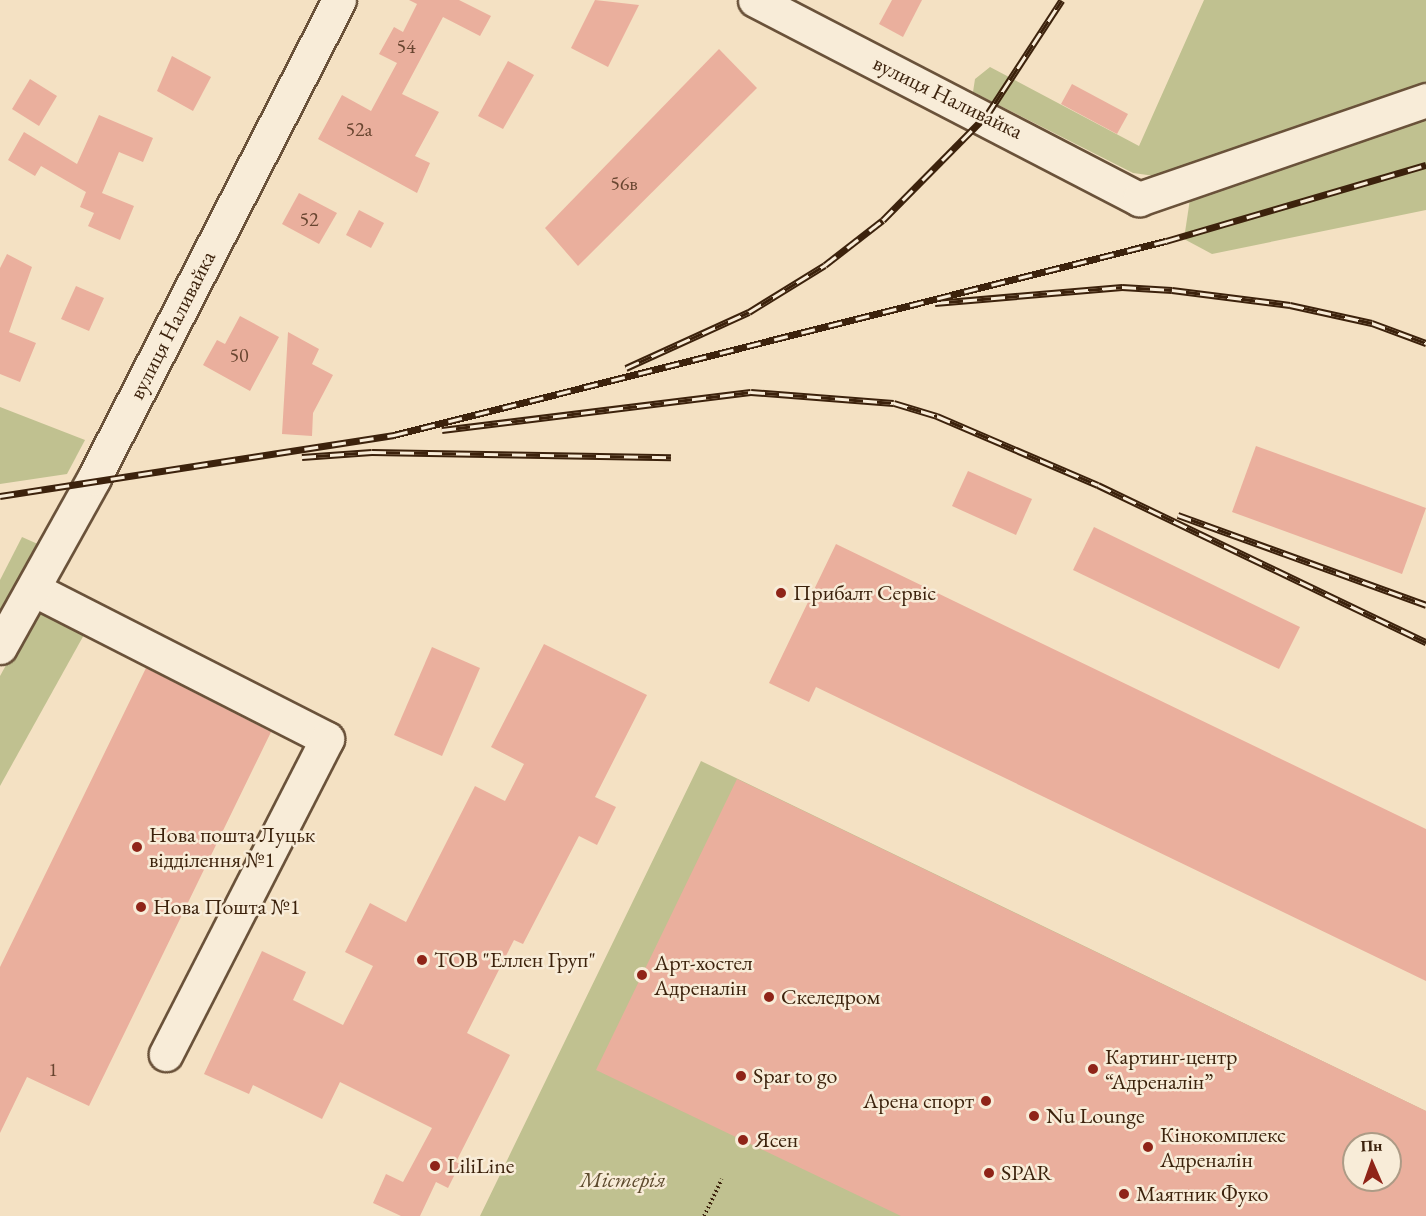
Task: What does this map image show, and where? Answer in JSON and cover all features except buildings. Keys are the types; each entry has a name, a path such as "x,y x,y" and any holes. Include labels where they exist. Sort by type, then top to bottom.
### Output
{"street":[{"name":"вулиця Наливайка","path":"0,647 33,589 339,0"},
{"name":"вулиця Наливайка","path":"755,0 1139,199 1426,100"},
{"path":"33,589 327,739 166,1054"}],"path":[{"path":"704,1216 722,1179"}],"green space":[{"path":"1204,0 1426,0 1426,86 1155,176 1133,173 973,92 975,79 990,67 1139,146"},
{"path":"1426,116 1426,210 1212,254 1184,239 1190,199"},
{"path":"0,407 85,440 67,474 0,484"},
{"path":"22,537 40,545 0,616 0,580"},
{"path":"36,611 85,633 0,786 0,676"},
{"name":"Містерія","path":"701,761 1426,1111 1426,1216 480,1216"}],"railway":[{"path":"626,368 749,312 825,265 883,220 987,115 1062,0"},
{"path":"0,496 394,435 1166,241 1426,165"},
{"path":"935,303 1122,287 1172,290 1290,305 1372,323 1426,343"},
{"path":"442,430 751,392 894,403 937,416 1098,485 1426,642"},
{"path":"302,457 372,452 671,457"},
{"path":"1178,515 1426,605"}],"place":[{"name":"Прибалт Сервіс","path":"781,593"},
{"name":"Нова пошта Луцьк відділення №1","path":"137,847"},
{"name":"Нова Пошта №1","path":"141,907"},
{"name":"ТОВ \"Еллен Груп\"","path":"422,960"},
{"name":"Арт-хостел Адреналін","path":"642,975"},
{"name":"Скеледром","path":"769,997"},
{"name":"Картинг-центр “Адреналін”","path":"1093,1069"},
{"name":"Spar to go","path":"741,1076"},
{"name":"Арена спорт","path":"986,1101"},
{"name":"Nu Lounge","path":"1034,1116"},
{"name":"Ясен","path":"743,1140"},
{"name":"Кінокомплекс Адреналін","path":"1148,1147"},
{"name":"LiliLine","path":"435,1166"},
{"name":"SPAR","path":"989,1173"},
{"name":"Маятник Фуко","path":"1124,1194"}]}
